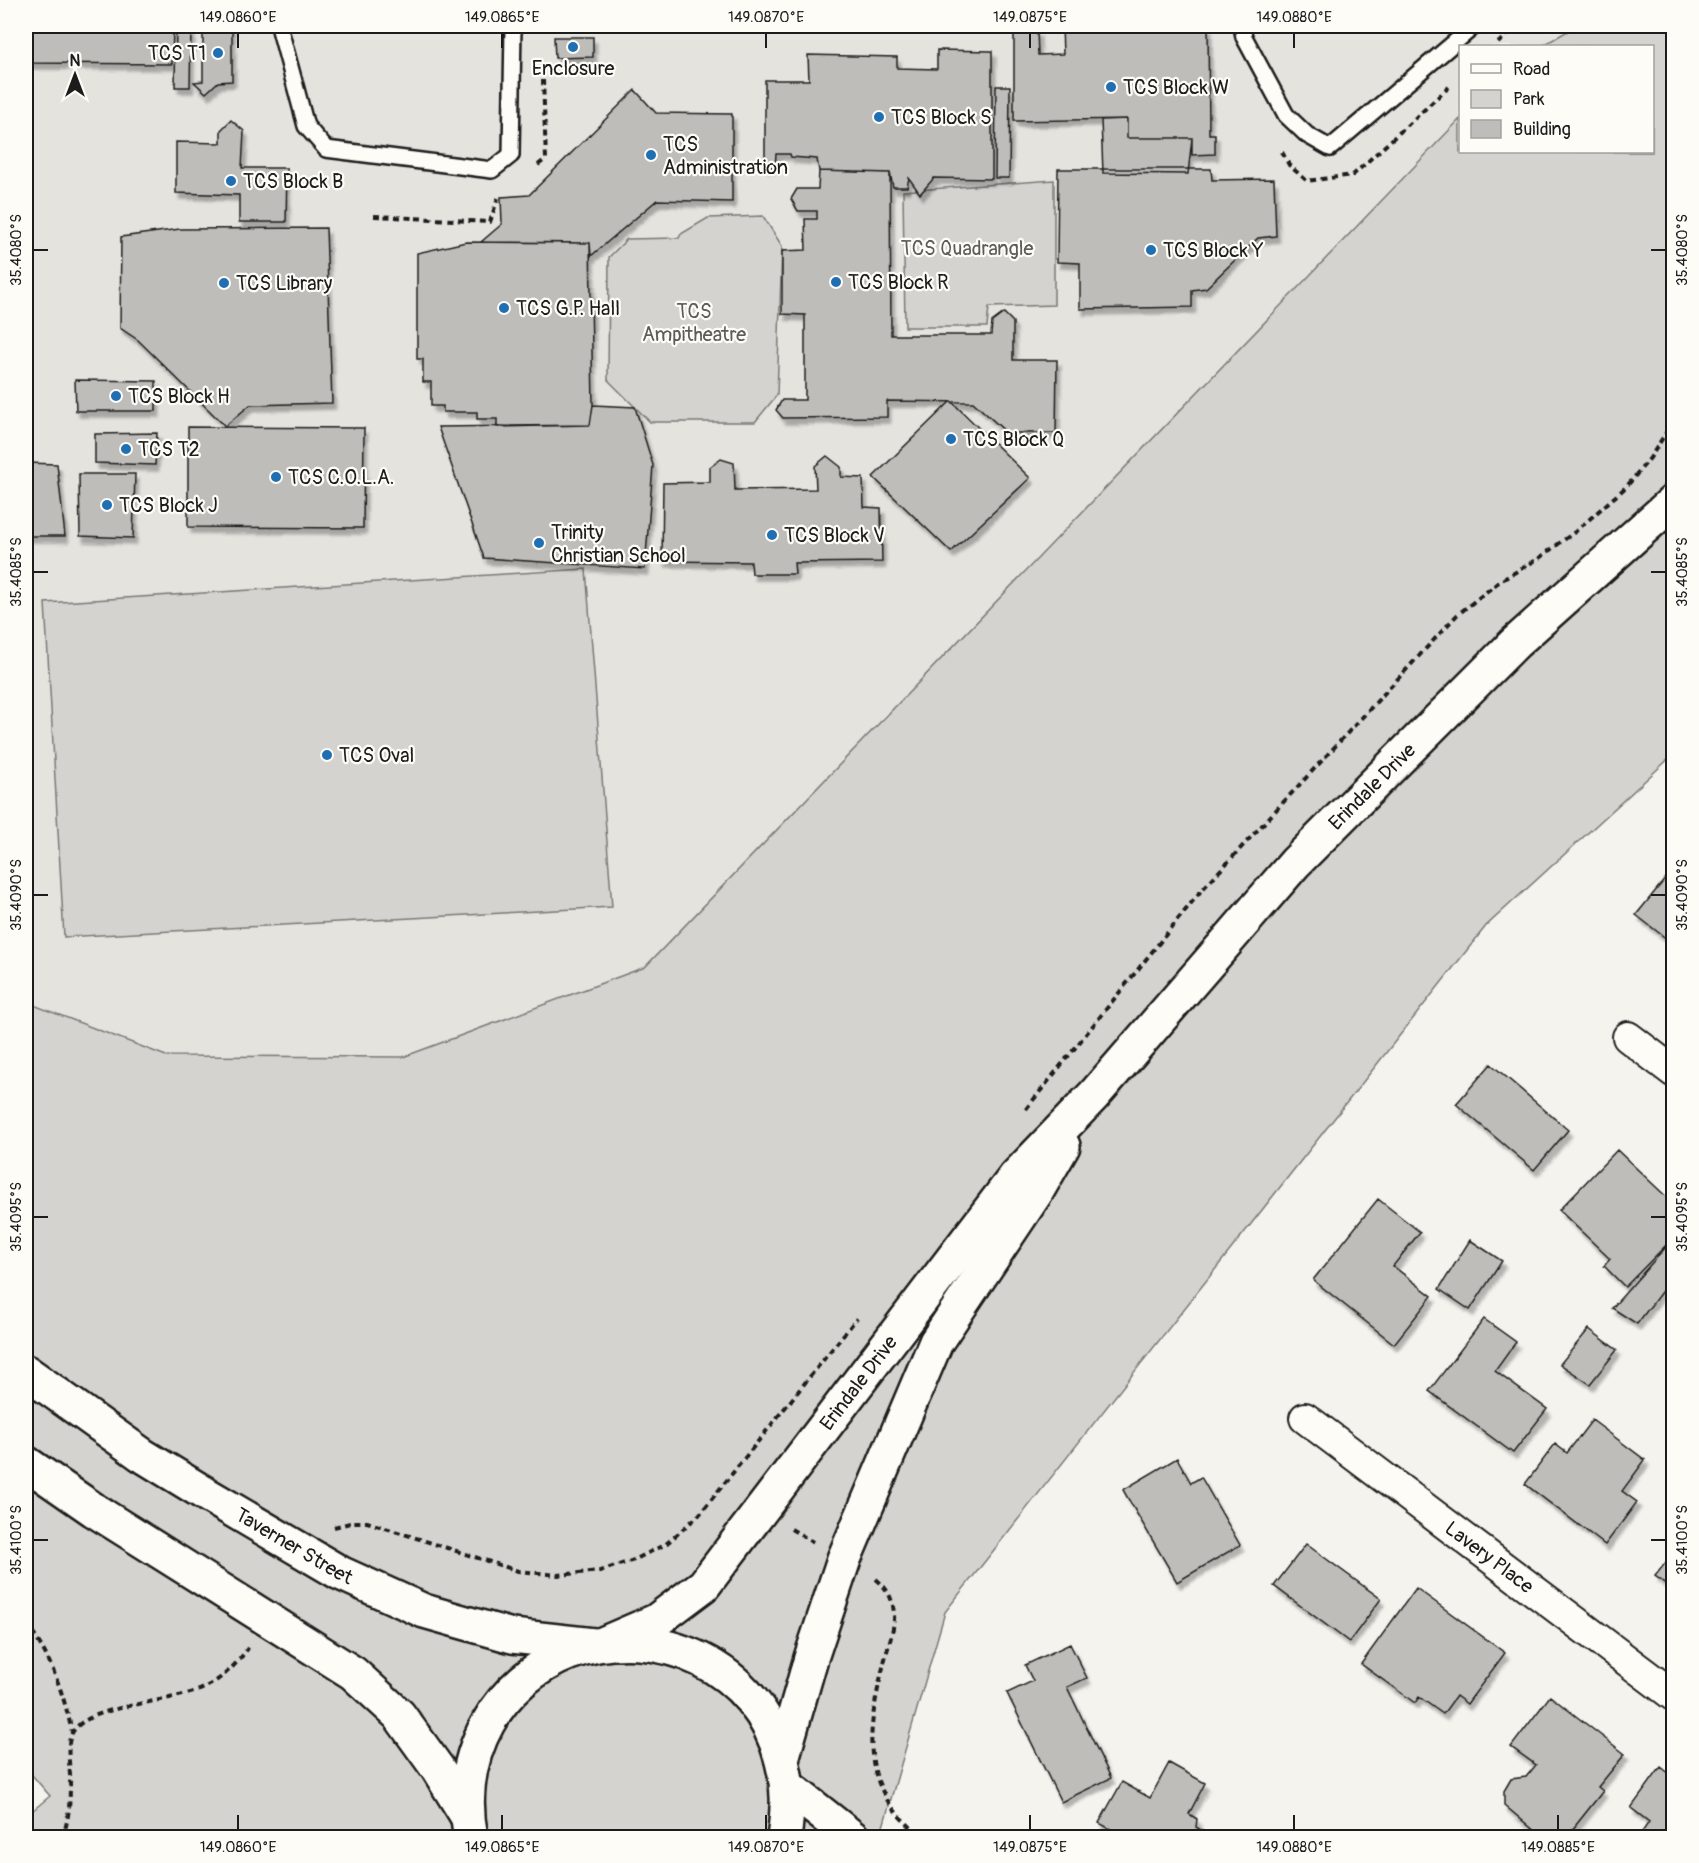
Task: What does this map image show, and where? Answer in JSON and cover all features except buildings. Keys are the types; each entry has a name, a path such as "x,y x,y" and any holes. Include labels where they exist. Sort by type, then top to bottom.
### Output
{"main road":[{"name":"Erindale Drive","path":"599,1644 656,1621 704,1586 1015,1177 1094,1095 1295,863 1515,643 1674,501"},
{"name":"Erindale Drive","path":"785,1772 811,1658 844,1559 936,1342 1036,1191 1094,1095"},
{"name":"Taverner Street","path":"26,1372 135,1450 209,1497 340,1573 424,1611 512,1636 599,1644"},
{"path":"26,1463 94,1510 353,1672 399,1715 438,1769 467,1828"},
{"path":"467,1828 467,1791 471,1763 481,1736 494,1712 512,1691 533,1672 557,1658 599,1644 630,1642 655,1644 680,1651 710,1665 744,1691 772,1732 785,1772 788,1812 784,1838"},
{"path":"785,1772 853,1838"}],"street":[{"path":"1628,1037 1674,1072"},
{"name":"Lavery Place","path":"1305,1418 1674,1696"}],"lane":[{"path":"279,26 306,126 326,149 492,170 511,155 513,26"},
{"path":"1242,26 1244,37 1286,115 1307,135 1330,148 1474,26"}],"path":[{"path":"1495,45 1517,26"},
{"path":"1020,1116 1200,892 1457,615 1500,581 1538,559 1576,531 1627,486 1650,458 1674,420"},
{"path":"301,1551 332,1527 354,1522 367,1522 518,1571 558,1575 590,1572 634,1560 666,1544 699,1515 862,1312"},
{"path":"72,1733 87,1718 203,1689 221,1678 237,1661 267,1618"},
{"path":"26,1624 36,1636 52,1666 64,1699 72,1733 68,1758 69,1802 66,1827 62,1838"}],"shaded area":[{"name":"Trinity Christian School","path":"26,26 1576,26 1544,45 1459,45 1459,120 645,967 403,1057 166,1056 26,1002"}],"green space":[{"path":"1576,26 1673,26 1673,755 1486,926 945,1612 880,1837 26,1838 26,1816 50,1796 26,1768 26,1002 166,1056 403,1057 645,967 1459,120 1459,153 1654,153 1654,45 1544,45"},
{"name":"TCS Quadrangle","path":"1054,180 1054,305 989,307 987,327 905,327 903,191"},
{"name":"TCS Ampitheatre","path":"763,216 782,246 777,395 755,422 650,422 608,380 609,257 627,239 679,238 681,234 708,218"},
{"name":"TCS Oval","path":"586,569 612,907 64,937 45,603"}],"place":[{"name":"Enclosure","path":"573,47"},
{"name":"TCS T1","path":"218,53"},
{"name":"TCS Block W","path":"1111,87"},
{"name":"TCS Block S","path":"879,117"},
{"name":"TCS Administration","path":"651,155"},
{"name":"TCS Block B","path":"231,181"},
{"name":"TCS Block Y","path":"1151,250"},
{"name":"TCS Block R","path":"836,282"},
{"name":"TCS Library","path":"224,283"},
{"name":"TCS G.P. Hall","path":"504,308"},
{"name":"TCS Block H","path":"116,396"},
{"name":"TCS Block Q","path":"951,439"},
{"name":"TCS T2","path":"126,449"},
{"name":"TCS C.O.L.A.","path":"276,477"},
{"name":"TCS Block J","path":"107,505"},
{"name":"TCS Block V","path":"772,535"},
{"name":"Trinity Christian School","path":"539,543"},
{"name":"TCS Oval","path":"327,755"}]}
